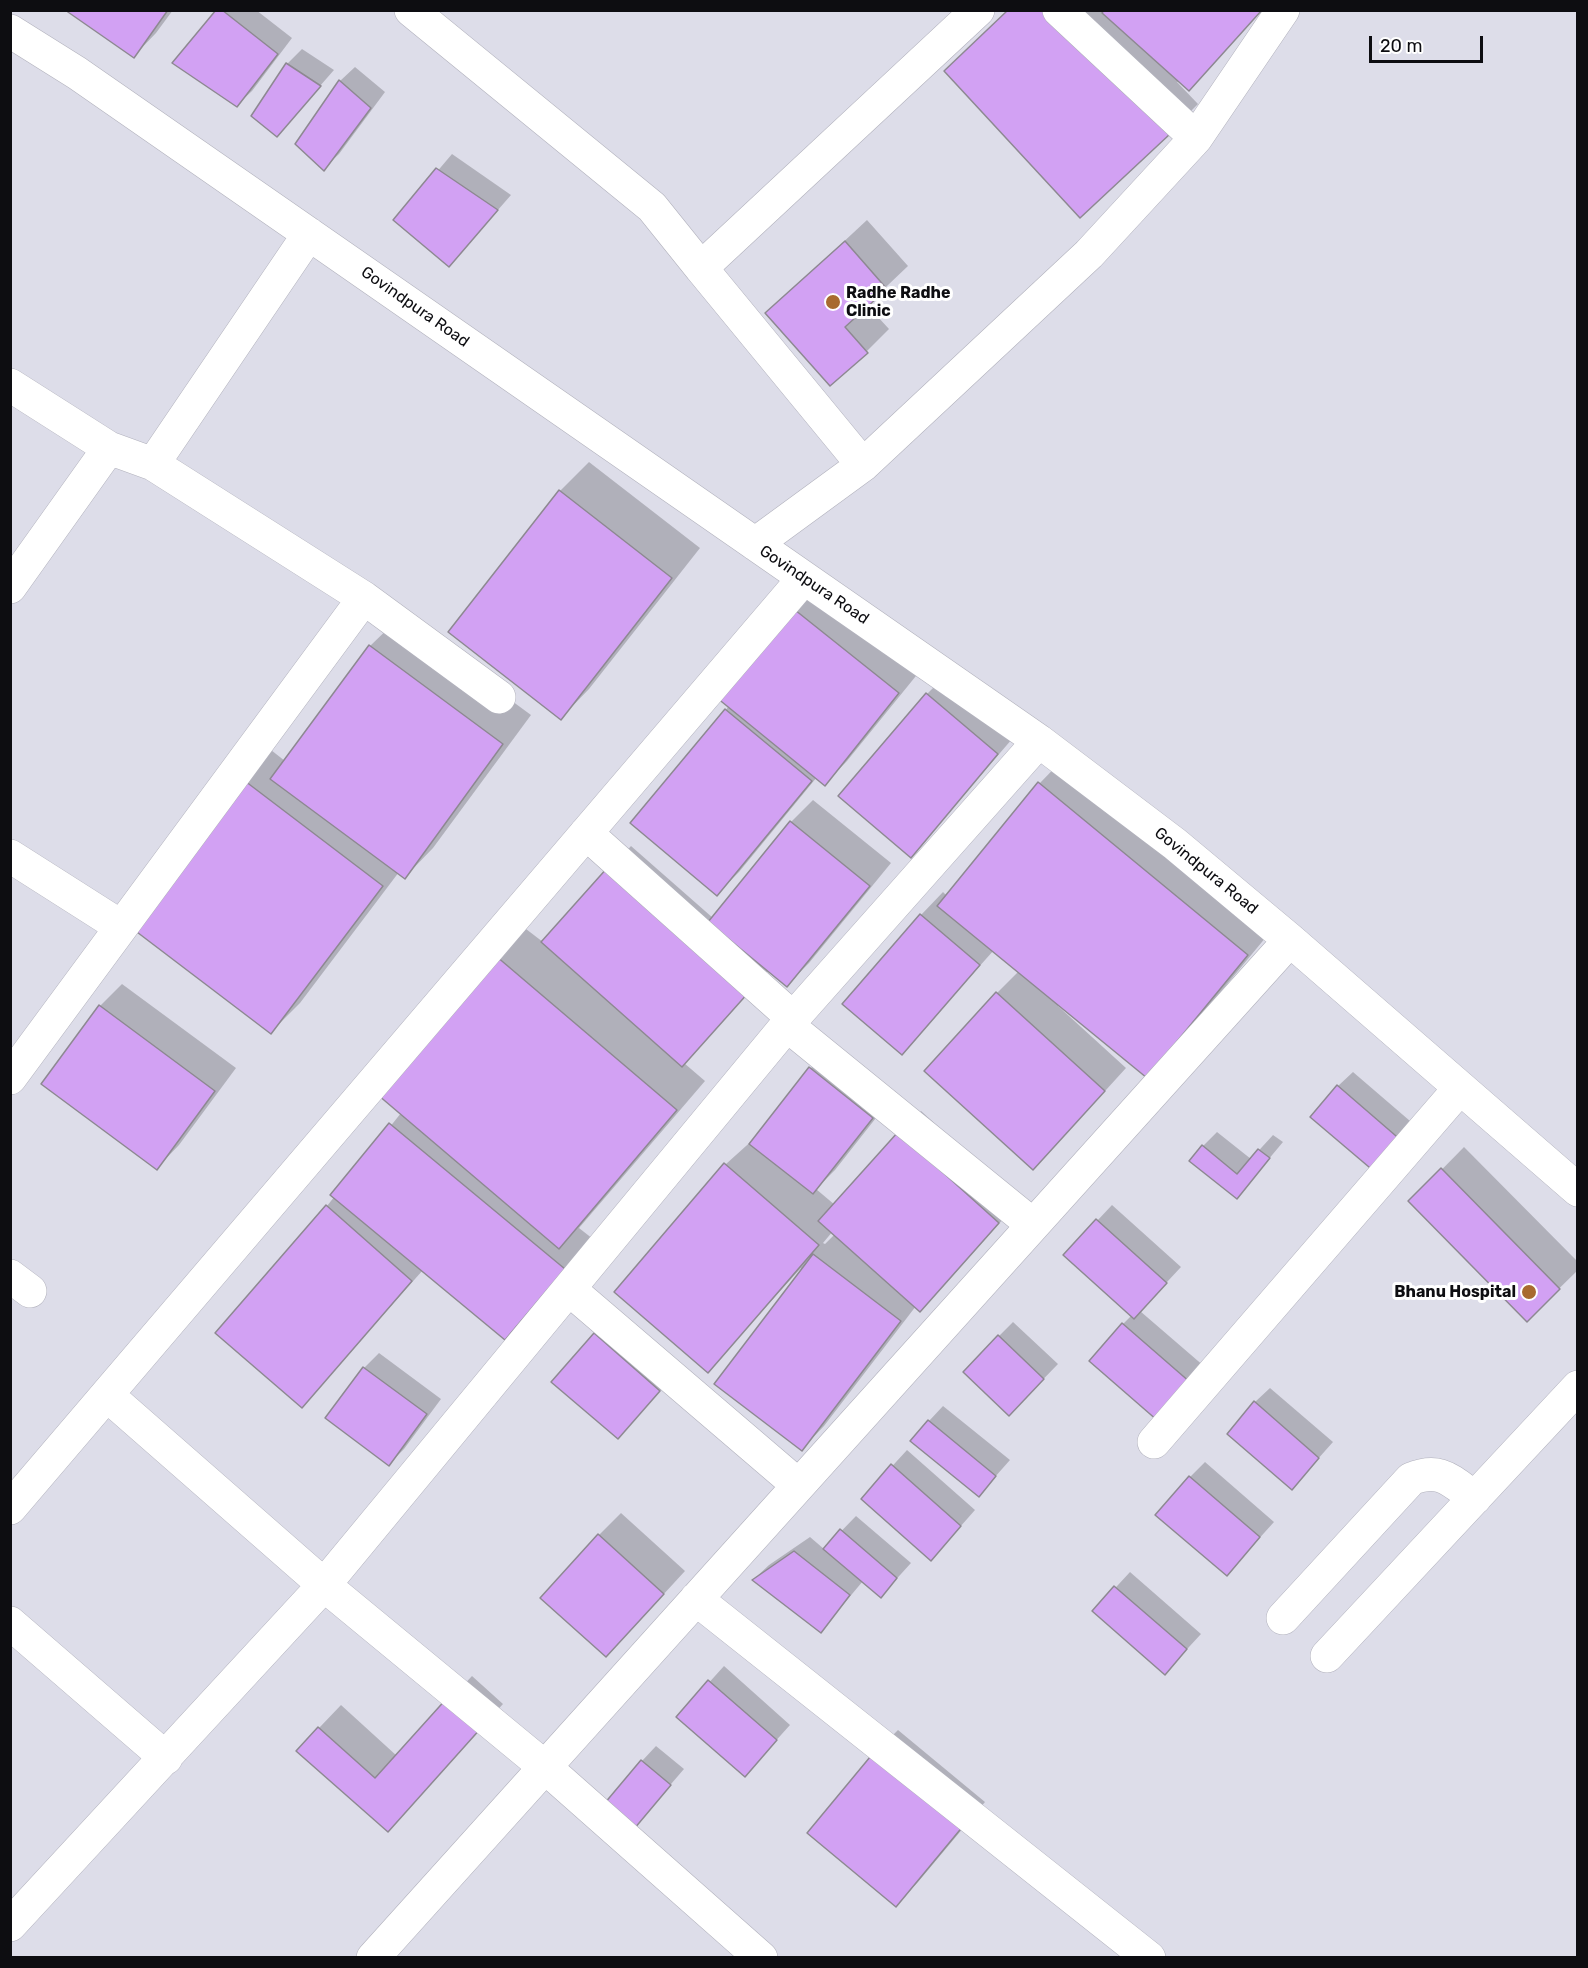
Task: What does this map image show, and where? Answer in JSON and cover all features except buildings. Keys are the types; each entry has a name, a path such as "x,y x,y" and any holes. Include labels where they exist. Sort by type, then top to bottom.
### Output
{"street":[{"path":"411,10 652,207 863,465"},
{"path":"701,268 978,10"},
{"path":"1059,10 1196,138"},
{"path":"755,544 863,465 1089,254 1196,138 1283,10"},
{"name":"Govindpura Road","path":"10,31 77,73 1039,741 1174,844 1290,940 1578,1190"},
{"path":"153,464 309,234"},
{"path":"10,385 109,448 153,464 364,598 499,697"},
{"path":"10,587 109,448"},
{"path":"16,1491 107,1395 804,578"},
{"path":"10,1078 364,598"},
{"path":"10,1924 324,1585 790,1022 1039,741"},
{"path":"586,833 790,1022 1033,1225"},
{"path":"10,856 120,926"},
{"path":"383,1954 696,1599 1290,940"},
{"path":"1154,1442 1460,1088"},
{"path":"569,1289 798,1485"},
{"path":"1327,1656 1578,1387"},
{"path":"107,1395 324,1585 546,1768 761,1958"},
{"path":"1283,1618 1411,1479 1427,1473 1441,1474 1475,1498"},
{"path":"696,1599 1149,1958"},
{"path":"10,1623 166,1758"}],"place":[{"name":"Radhe Radhe Clinic","path":"833,302"},
{"name":"Bhanu Hospital","path":"1529,1292"}]}
